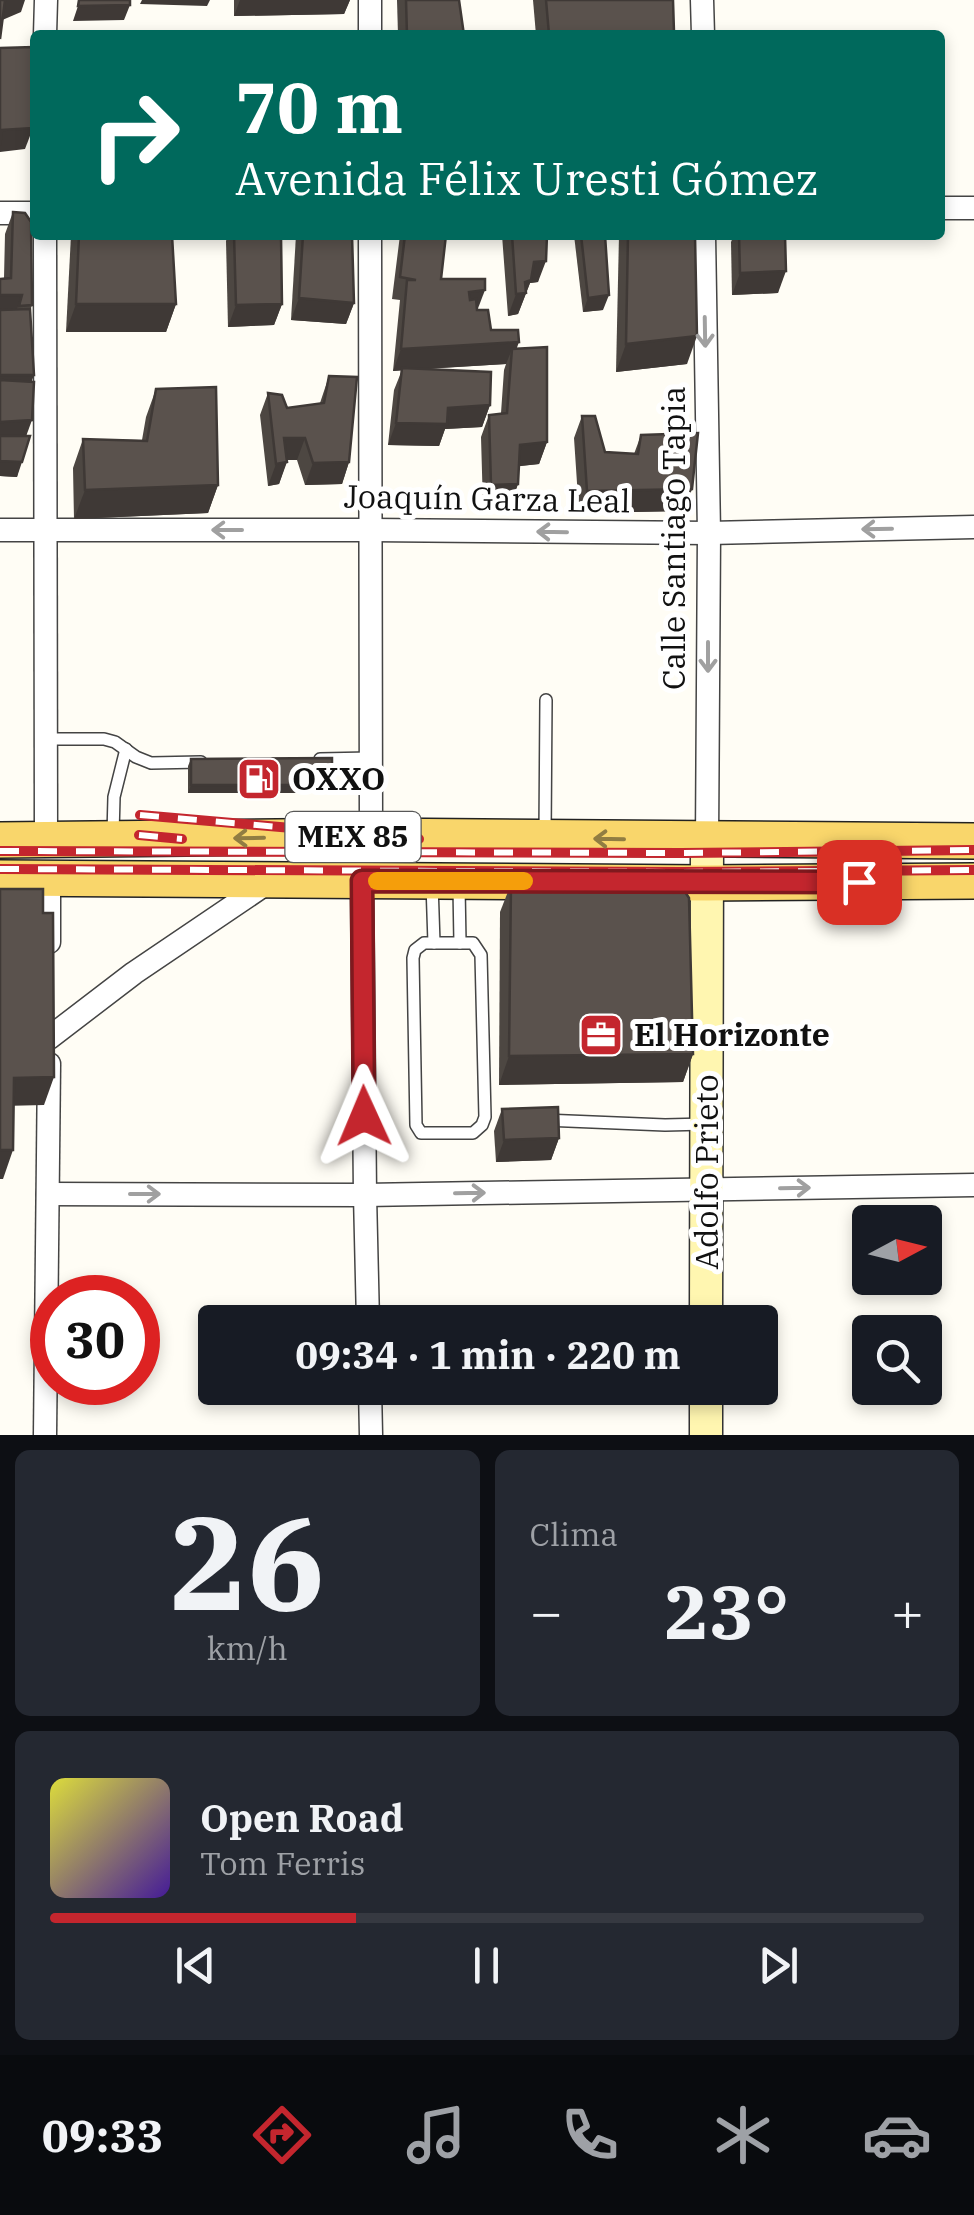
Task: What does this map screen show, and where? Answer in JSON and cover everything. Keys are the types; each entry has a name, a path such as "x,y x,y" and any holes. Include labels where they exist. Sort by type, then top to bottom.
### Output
{"main road":[{"name":"MEX 85","path":"0,840 371,836 974,841"},
{"name":"MEX 85","path":"0,878 974,882"}],"street":[{"path":"46,0 46,30"},
{"path":"370,0 370,30"},
{"path":"702,0 702,30"},
{"path":"945,208 974,208"},
{"path":"0,213 30,213"},
{"path":"44,240 46,839"},
{"path":"370,240 371,836"},
{"name":"Calle Santiago Tapia","path":"704,240 709,533 707,840"},
{"name":"Joaquín Garza Leal","path":"0,530 709,533 974,527"},
{"name":"Adolfo Prieto","path":"706,1305 707,840"},
{"path":"49,878 49,958"},
{"path":"45,1435 49,1028 271,880"},
{"path":"362,881 367,1305"},
{"path":"48,1194 364,1195 974,1185"},
{"path":"370,1405 371,1435"},
{"path":"706,1405 706,1435"}],"lane":[{"path":"545,839 546,700"},
{"path":"45,739 104,739 150,764 204,762"},
{"path":"113,839 114,797 126,750"},
{"path":"301,760 370,758"},
{"path":"434,942 445,880"},
{"path":"445,880 460,943"},
{"path":"460,943 474,943 481,955 485,1117 478,1130 466,1135 421,1133 416,1125 412,958 418,946 460,943"},
{"path":"485,1117 505,1118"},
{"path":"525,1119 708,1124"}],"building":[{"path":"0,0 5,0 0,39"},
{"path":"79,0 130,0 130,5 78,6"},
{"path":"406,0 459,0 463,30 407,30"},
{"path":"546,0 673,0 674,30 549,30"},
{"path":"30,47 30,128 2,130 0,145 0,48"},
{"path":"13,212 25,213 30,220 32,305 19,306 22,295 0,295 0,279 11,278"},
{"path":"79,240 172,240 176,304 76,304"},
{"path":"234,240 281,240 282,304 236,305"},
{"path":"303,240 352,240 354,303 299,298"},
{"path":"404,240 445,240 441,279 485,279 485,290 469,292 470,300 476,299 477,310 488,310 491,330 518,330 519,342 401,349 407,280 416,280 400,277"},
{"path":"512,240 547,240 546,261 534,262 531,280 525,282 526,293 516,294"},
{"path":"582,240 605,240 609,295 588,298"},
{"path":"628,240 695,240 697,336 626,344"},
{"path":"739,240 785,240 786,271 740,273"},
{"path":"30,309 34,375 0,375 0,310"},
{"path":"547,347 547,442 520,445 518,484 491,485 489,415 507,413 512,349"},
{"path":"402,368 491,372 490,405 448,408 447,424 396,423"},
{"path":"329,376 357,377 349,462 313,463 305,438 284,438 287,462 276,464 268,393 282,395 287,408 324,403"},
{"path":"0,380 34,382 32,420 0,422"},
{"path":"216,387 218,485 85,490 83,439 147,441 156,389"},
{"path":"582,416 595,416 605,452 638,454 641,435 698,433 692,489 587,491"},
{"path":"0,436 30,436 22,462 0,461"},
{"name":"OXXO","path":"332,758 332,785 191,785 191,759"},
{"path":"678,881 689,898 693,1054 509,1056 511,884"},
{"path":"0,889 43,889 43,913 53,913 54,1077 14,1078 13,1150 0,1150"},
{"path":"558,1107 559,1138 504,1140 502,1109"}],"railway":[{"path":"140,815 419,839"},
{"path":"139,835 182,839"},
{"path":"0,851 974,850"},
{"path":"0,869 974,870"}],"slow traffic":[{"path":"377,881 524,881"}],"place":[{"name":"OXXO","path":"259,779"},
{"name":"El Horizonte","path":"601,1035"}],"route":[{"path":"364,1116 362,881 859,882"}]}
